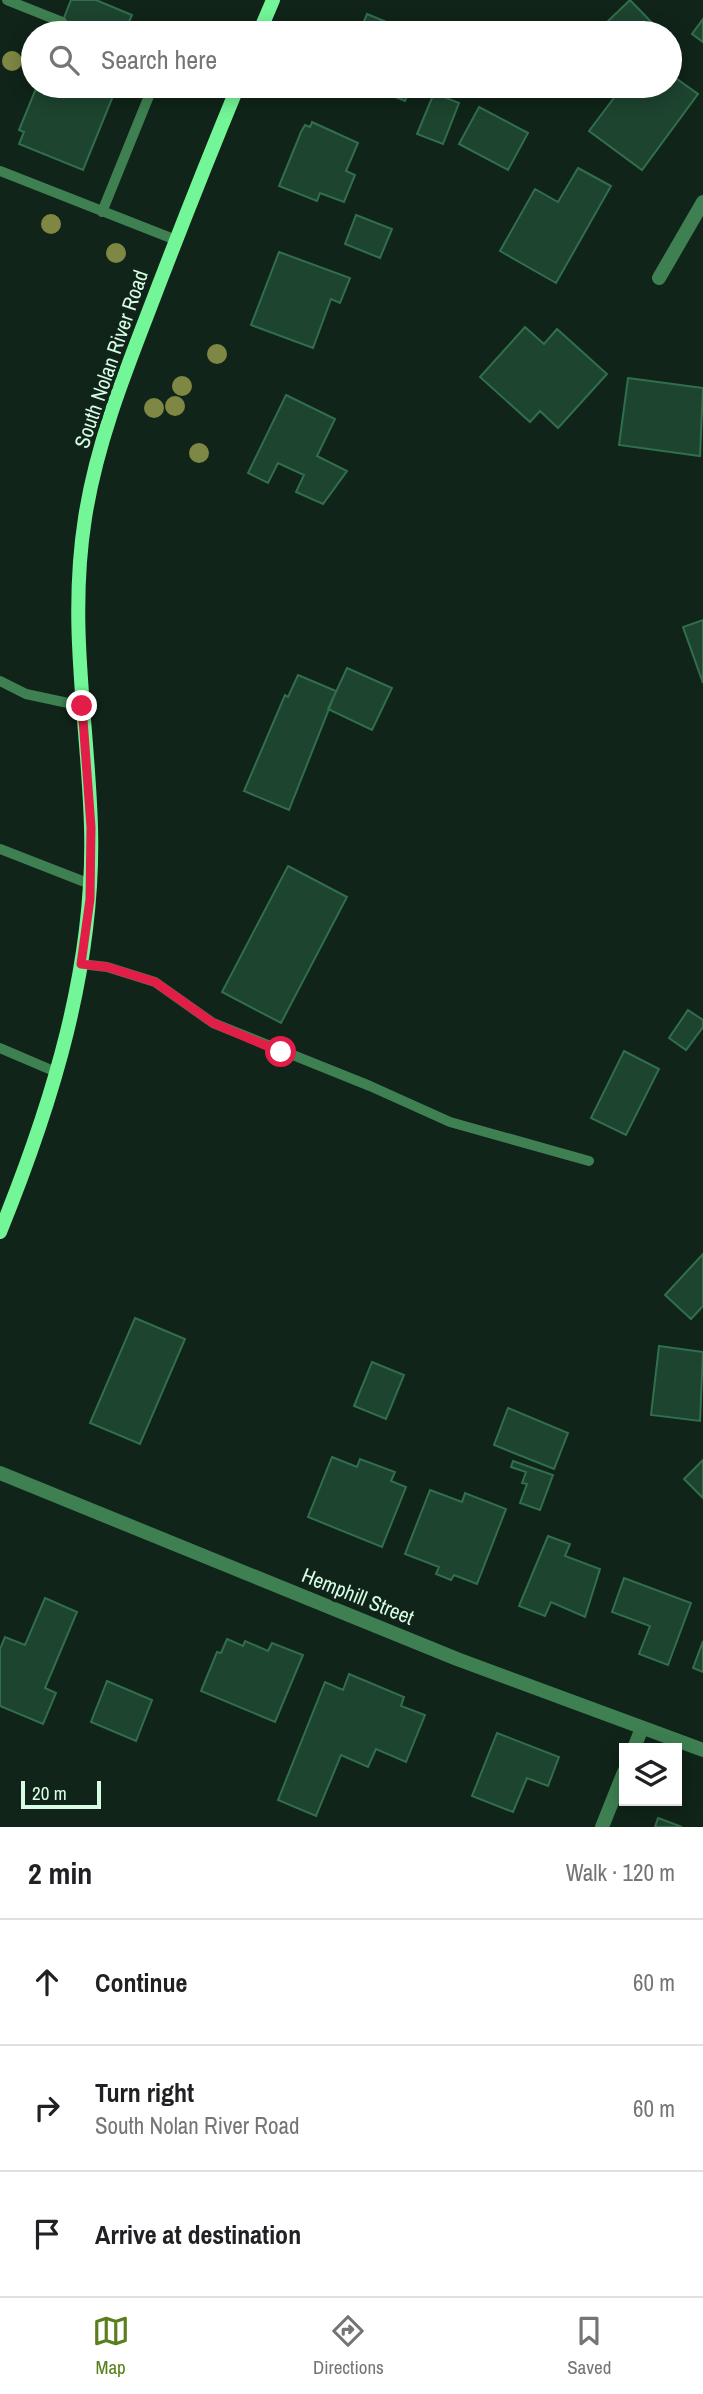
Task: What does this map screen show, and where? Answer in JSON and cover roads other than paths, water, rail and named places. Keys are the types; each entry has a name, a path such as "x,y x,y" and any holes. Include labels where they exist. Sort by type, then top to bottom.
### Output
{"main road":[{"path":"264,21 272,0"},
{"name":"South Nolan River Road","path":"0,1232 32,1154 56,1072 81,964 90,884 91,827 76,596 85,517 105,430 228,98"}],"street":[{"path":"659,278 703,202"},
{"name":"Hemphill Street","path":"0,1473 457,1659 703,1750"},
{"path":"636,1743 642,1728"},
{"path":"602,1827 619,1784"}],"lane":[{"path":"7,0 60,21"},
{"path":"102,212 148,98"},
{"path":"0,171 176,240"},
{"path":"0,681 26,694 82,706"},
{"path":"0,849 90,884"},
{"path":"81,964 107,967 155,982 213,1023 370,1086 450,1122 589,1161"},
{"path":"0,1048 56,1072"}]}
